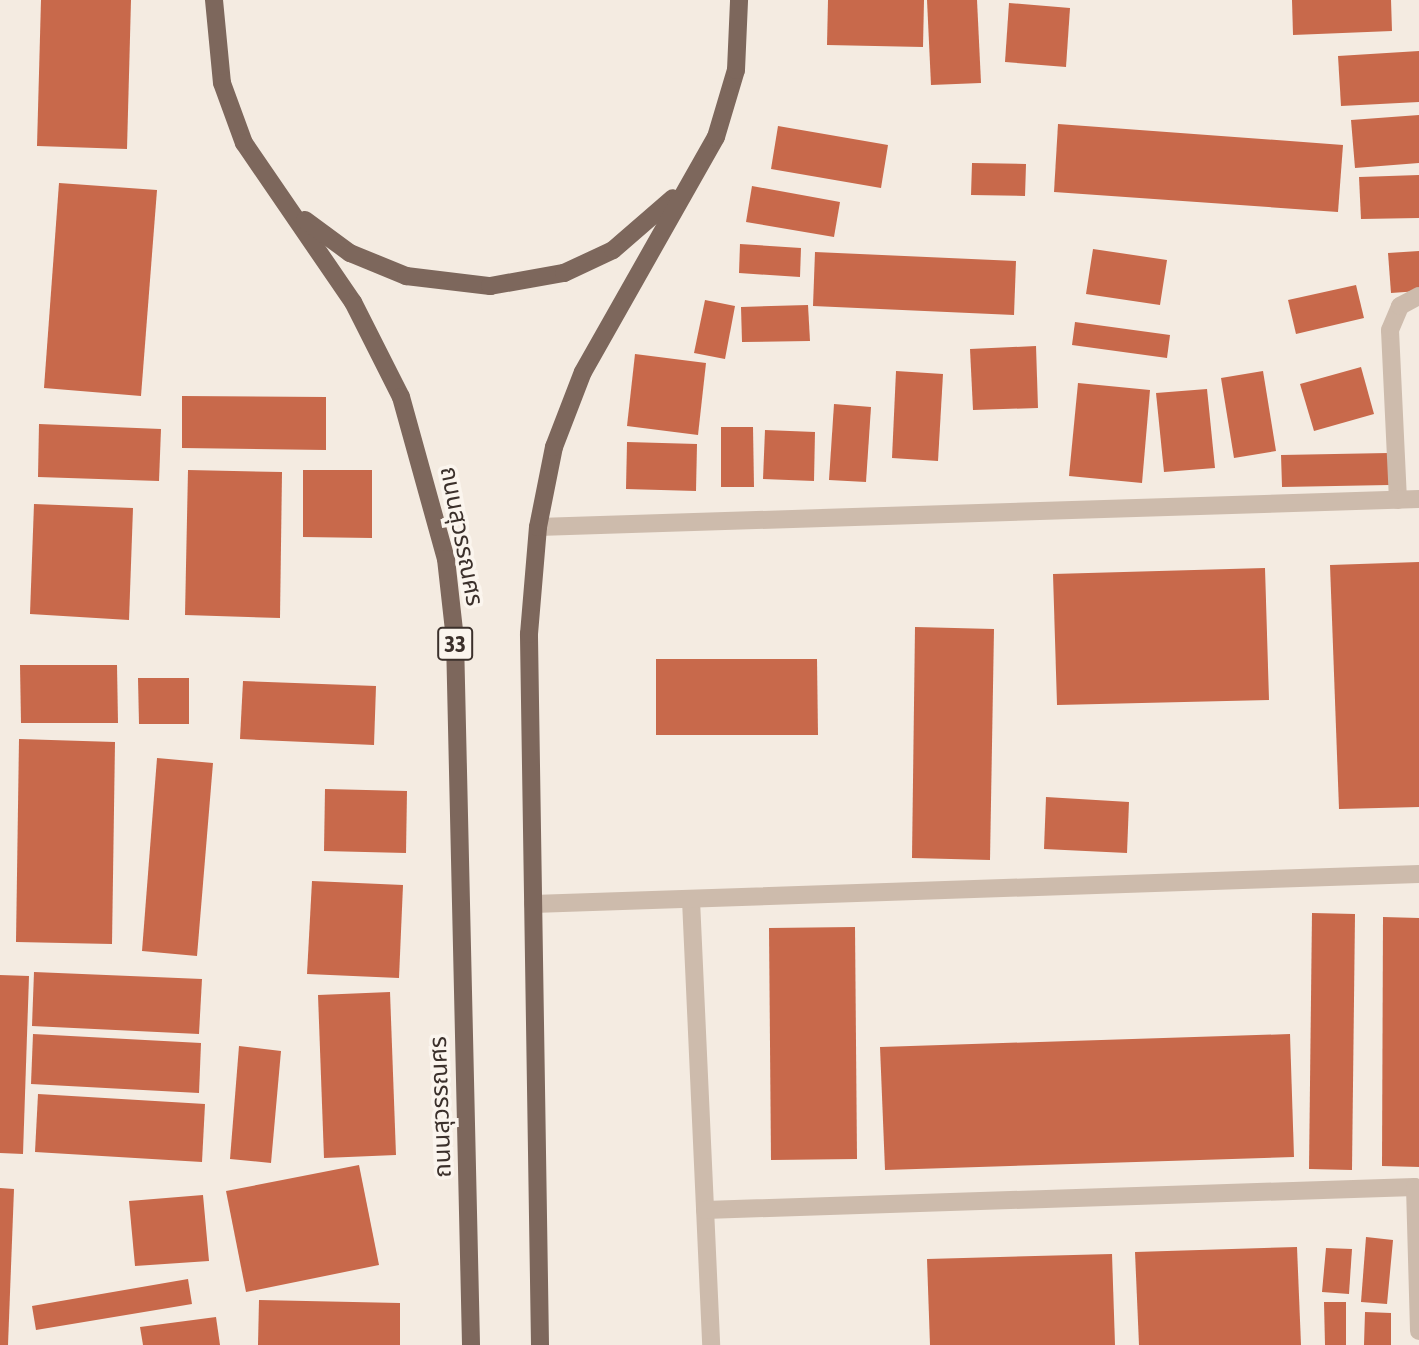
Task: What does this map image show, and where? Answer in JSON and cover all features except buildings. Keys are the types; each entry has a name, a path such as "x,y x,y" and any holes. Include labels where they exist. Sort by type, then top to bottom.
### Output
{"main road":[{"name":"ถนนสุวรรณศร","path":"214,0 222,83 244,142 353,302 401,397 446,559 455,639 471,1345"},
{"path":"540,1345 529,634 538,527 554,447 583,372 700,166 736,70 740,0"},
{"path":"290,207 351,253 407,276 490,286 564,272 613,250 655,219 700,166"}],"street":[{"path":"1398,500 1390,330 1400,306 1419,296"},
{"path":"538,527 1419,499"},
{"path":"533,904 1419,874"},
{"path":"691,900 711,1345"},
{"path":"705,1210 1415,1187 1419,1331"}]}
